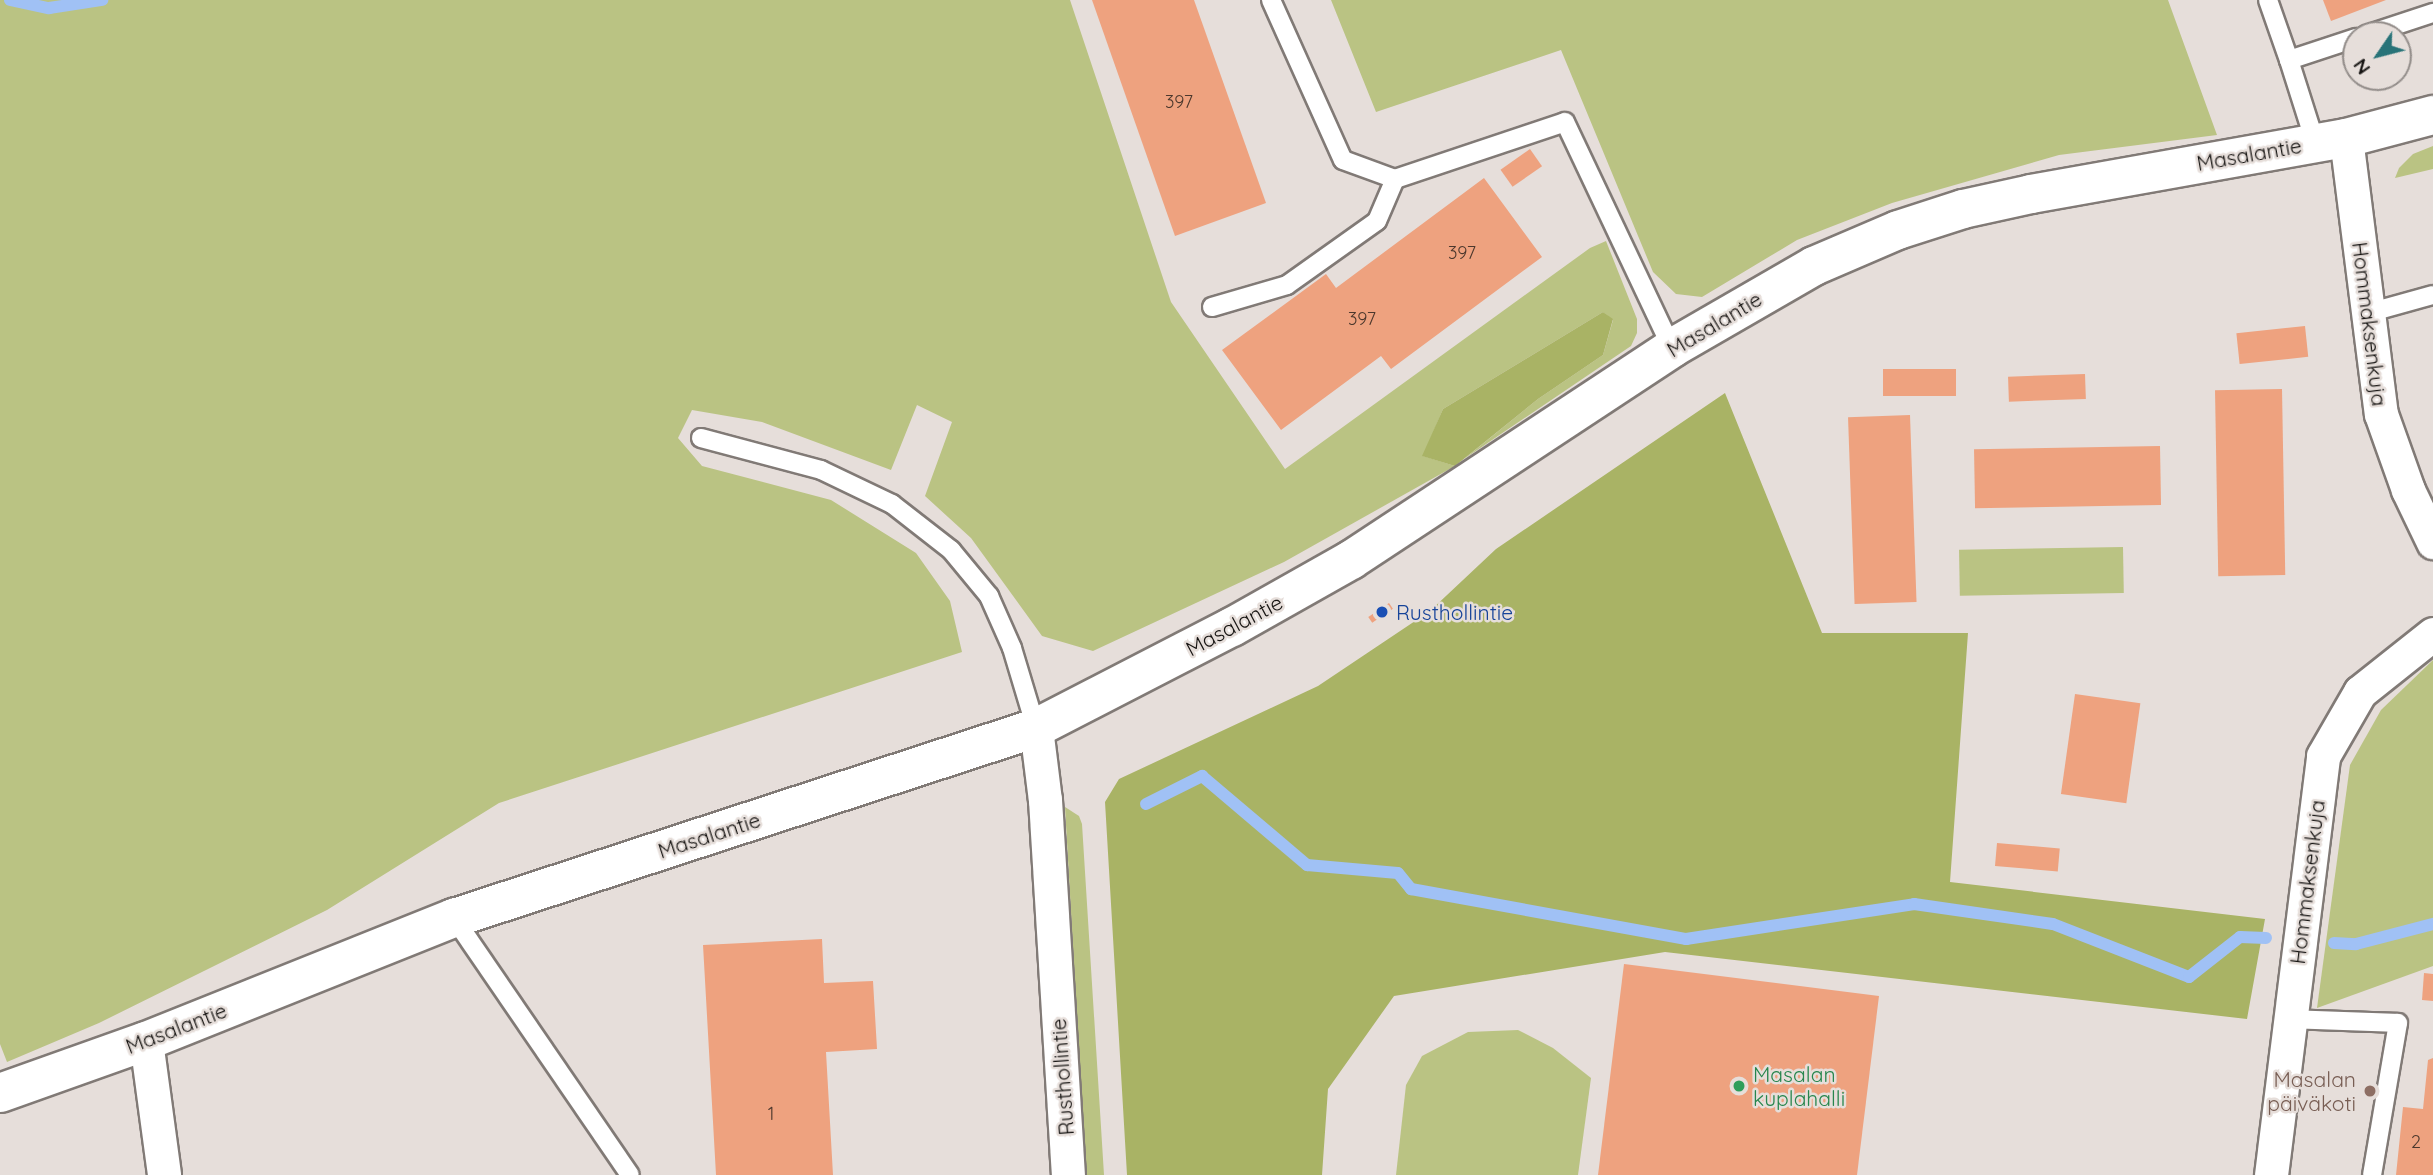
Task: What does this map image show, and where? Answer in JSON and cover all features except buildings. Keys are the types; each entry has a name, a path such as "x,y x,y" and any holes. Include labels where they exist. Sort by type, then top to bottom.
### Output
{"street":[{"name":"Masalantie","path":"0,1093 146,1041 454,918 1036,728 1231,627 1351,560 1672,348 1814,266 1911,225 1963,209 2031,194 2330,140 2433,116"},
{"name":"Hommaksenkuja","path":"2330,140 2368,313 2381,414 2408,490 2433,542"},
{"name":"Hommaksenkuja","path":"2271,1175 2323,755 2360,692 2433,634"},
{"name":"Rusthollintie","path":"1036,728 1045,800 1068,1175"},
{"path":"146,1041 164,1175"}],"lane":[{"path":"1271,0 1343,160 1395,179 1565,122 1672,348"},
{"path":"2267,0 2289,60 2330,140"},
{"path":"2409,21 2433,13"},
{"path":"2289,60 2342,43"},
{"path":"1212,307 1287,285 1377,220 1395,179"},
{"path":"2368,313 2433,295"},
{"path":"701,438 821,470 892,504 951,550 989,596 1012,648 1036,728"},
{"path":"454,918 630,1175"},
{"path":"2290,1019 2398,1023 2372,1175"}],"green space":[{"path":"0,0 1070,0 1171,302 1285,469 1590,248 1606,241 1637,319 1637,333 1631,346 1464,459 1538,399 1603,355 1613,320 1603,312 1443,409 1423,456 1455,466 1284,562 1093,651 1042,636 971,538 925,496 952,422 917,405 891,470 762,422 692,410 678,438 702,466 831,500 916,553 950,601 962,652 499,803 327,910 99,1023 7,1062 0,1044"},
{"path":"1331,0 2168,0 2217,135 2059,155 1892,203 1797,240 1702,297 1676,294 1653,272 1561,50 1376,112"},
{"path":"2433,146 2433,169 2395,178 2399,168 2413,154"},
{"path":"1603,312 1613,319 1603,355 1538,399 1455,466 1422,456 1443,409"},
{"path":"1725,393 1822,633 1968,633 1950,882 2265,919 2247,1019 1665,952 1394,996 1328,1089 1322,1175 1127,1175 1105,802 1119,779 1318,686 1430,611 1496,549"},
{"path":"2123,547 2124,593 1960,596 1959,550"},
{"path":"2433,660 2433,966 2317,1008 2350,765 2381,710"},
{"path":"1065,807 1079,816 1082,824 1104,1175 1086,1175"},
{"path":"1518,1030 1553,1048 1591,1078 1578,1175 1396,1175 1406,1085 1422,1056 1468,1032"}],"waterway":[{"path":"10,0 49,8 102,0"},
{"path":"1146,804 1202,776 1307,865 1398,873 1411,889 1686,939 1914,904 2053,924 2189,977 2240,937 2266,938"},
{"path":"2334,943 2356,944 2433,924"}],"place":[{"name":"Rusthollintie","path":"1382,612"},
{"name":"Masalan kuplahalli","path":"1739,1086"},
{"name":"Masalan päiväkoti","path":"2370,1091"}]}
